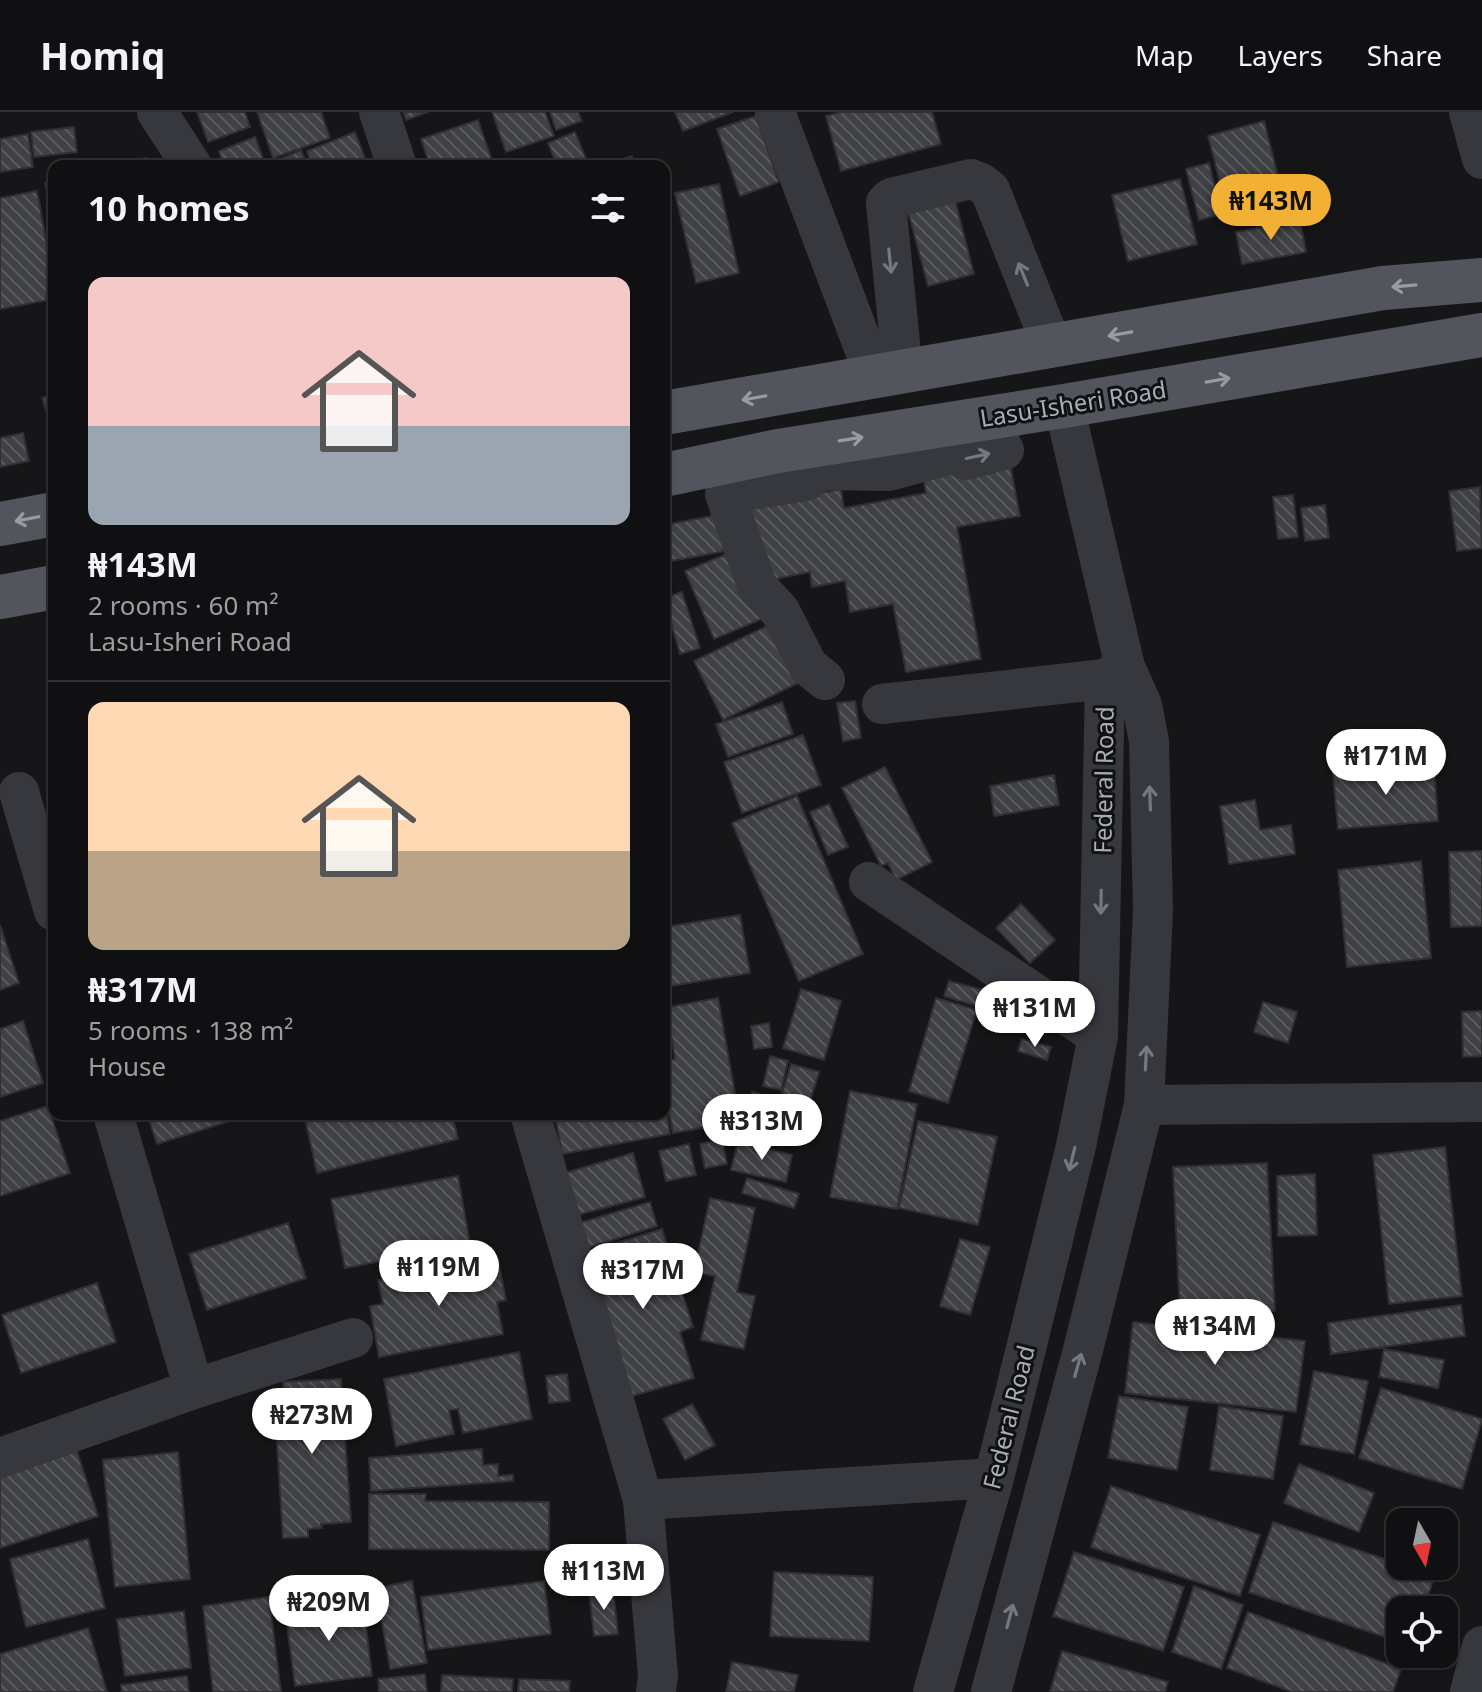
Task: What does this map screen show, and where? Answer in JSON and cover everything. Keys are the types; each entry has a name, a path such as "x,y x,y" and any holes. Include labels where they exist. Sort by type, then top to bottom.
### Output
{"main road":[{"path":"670,412 1383,288 1482,280"},
{"name":"Lasu-Isheri Road","path":"670,474 778,451 1482,335"},
{"path":"0,524 48,515"},
{"path":"0,597 48,588"}],"street":[{"path":"157,112 188,160"},
{"path":"379,112 395,160"},
{"path":"775,112 889,375"},
{"path":"1469,112 1482,159"},
{"path":"889,375 886,203 891,198 971,179 990,190 1052,346"},
{"path":"882,704 1115,673 1064,406"},
{"path":"725,494 806,481 821,470 889,471 953,454 966,460 1004,450 986,417"},
{"path":"725,494 778,451"},
{"path":"725,494 757,586 780,611 808,666 825,680"},
{"name":"Federal Road","path":"933,1692 994,1478 1076,1146 1098,1036 1115,673"},
{"name":"Federal Road","path":"991,1692 1084,1346 1144,1105 1153,910 1149,741 1142,705 1115,673"},
{"path":"19,792 48,891"},
{"path":"869,882 1098,1036"},
{"path":"1144,1105 1482,1102"},
{"path":"115,1120 194,1389"},
{"path":"532,1120 643,1500 658,1675 656,1692"},
{"path":"0,1458 194,1389 353,1338"},
{"path":"643,1500 994,1478"}],"building":[{"path":"197,112 245,112 250,127 208,142"},
{"path":"257,112 321,112 330,138 273,158"},
{"path":"403,112 428,112 406,120"},
{"path":"492,112 545,112 554,136 506,152"},
{"path":"550,112 578,112 582,121 556,130"},
{"path":"675,112 733,112 683,131"},
{"path":"842,112 932,112 941,144 841,171 826,116"},
{"path":"756,116 779,182 740,196 717,129"},
{"path":"478,120 492,160 428,160 421,139"},
{"path":"1264,121 1283,195 1227,210 1208,136"},
{"path":"74,127 77,152 34,157 31,132"},
{"path":"355,132 366,160 310,160 307,151"},
{"path":"575,132 587,160 555,160 548,143"},
{"path":"28,134 33,167 0,172 0,139"},
{"path":"255,137 264,160 222,160 219,151"},
{"path":"301,150 305,160 278,160"},
{"path":"1209,163 1222,214 1199,220 1186,169"},
{"path":"1180,179 1197,244 1128,261 1112,195"},
{"path":"719,184 739,273 696,283 675,193"},
{"path":"37,191 48,251 48,300 0,309 0,198"},
{"path":"954,196 974,274 928,286 907,208"},
{"path":"1300,220 1306,252 1242,264 1236,232"},
{"path":"48,396 48,418 42,398"},
{"path":"23,433 29,461 0,467 0,438"},
{"path":"1009,459 1020,516 957,527 981,659 906,672 893,604 850,612 845,581 812,587 810,572 759,582 745,507 841,489 844,508 926,493 923,475"},
{"path":"1480,487 1482,548 1457,551 1449,491"},
{"path":"1293,495 1298,537 1278,539 1273,497"},
{"path":"1325,505 1329,538 1305,541 1301,508"},
{"path":"723,514 731,550 671,561 670,524"},
{"path":"734,551 762,619 714,639 685,571"},
{"path":"682,592 700,648 680,654 670,619 670,596"},
{"path":"771,624 800,682 723,720 694,661"},
{"path":"855,701 861,738 843,741 837,703"},
{"path":"782,702 793,734 728,757 716,724"},
{"path":"803,735 821,785 742,813 724,762"},
{"path":"1434,765 1438,821 1338,829 1333,773"},
{"path":"885,767 932,862 896,880 888,863 881,866 842,788"},
{"path":"1054,775 1059,805 994,816 990,786"},
{"path":"797,796 863,954 799,981 732,823"},
{"path":"1255,800 1260,830 1291,825 1295,854 1229,864 1220,806"},
{"path":"829,804 848,847 828,855 810,812"},
{"path":"1482,851 1482,926 1451,927 1449,852"},
{"path":"1421,861 1431,958 1347,967 1338,870"},
{"path":"1021,904 1055,940 1030,963 996,928"},
{"path":"740,915 750,973 670,986 670,926"},
{"path":"0,925 19,983 0,990"},
{"path":"949,981 983,990 979,1007 944,996"},
{"path":"801,989 841,1001 824,1060 783,1048"},
{"path":"718,998 740,1121 673,1133 670,1060 675,1059 670,1035 670,1007"},
{"path":"936,998 977,1010 948,1103 909,1091"},
{"path":"1263,1002 1297,1012 1288,1043 1254,1032"},
{"path":"1482,1011 1482,1056 1463,1057 1462,1012"},
{"path":"23,1021 43,1083 0,1097 0,1029"},
{"path":"769,1023 772,1047 754,1049 751,1026"},
{"path":"1022,1039 1051,1047 1047,1060 1018,1051"},
{"path":"770,1056 788,1061 781,1090 763,1086"},
{"path":"791,1064 819,1072 808,1108 780,1100"},
{"path":"850,1091 917,1104 897,1209 830,1197"},
{"path":"752,1092 778,1099 771,1129 744,1122"},
{"path":"48,1106 48,1120 53,1120 70,1173 0,1196 0,1121"},
{"path":"149,1120 233,1120 157,1144"},
{"path":"305,1120 453,1120 458,1139 317,1173"},
{"path":"556,1120 668,1120 670,1134 562,1154"},
{"path":"918,1121 997,1137 978,1225 899,1208"},
{"path":"722,1139 727,1164 705,1168 700,1144"},
{"path":"738,1142 792,1155 786,1182 731,1170"},
{"path":"689,1144 696,1175 666,1181 659,1151"},
{"path":"1445,1147 1462,1296 1389,1304 1373,1155"},
{"path":"633,1153 645,1197 570,1217 558,1175"},
{"path":"1267,1163 1275,1311 1180,1316 1173,1167"},
{"path":"1315,1174 1317,1235 1278,1236 1277,1176"},
{"path":"458,1176 470,1244 345,1268 331,1199"},
{"path":"747,1178 799,1194 794,1208 742,1193"},
{"path":"710,1198 755,1208 737,1292 755,1296 744,1349 701,1340 715,1276 694,1272"},
{"path":"650,1202 657,1226 584,1249 576,1224"},
{"path":"288,1223 306,1278 207,1310 189,1254"},
{"path":"662,1229 693,1327 680,1332 694,1378 629,1397 585,1253"},
{"path":"960,1239 990,1247 970,1315 940,1306"},
{"path":"498,1259 506,1300 497,1302 503,1334 379,1357 370,1306 383,1304 378,1280"},
{"path":"97,1283 116,1342 21,1373 2,1315"},
{"path":"1461,1305 1465,1336 1331,1354 1328,1323"},
{"path":"1133,1322 1305,1341 1296,1412 1125,1393"},
{"path":"1384,1349 1444,1360 1438,1388 1379,1377"},
{"path":"519,1352 532,1419 463,1433 458,1409 449,1410 454,1434 396,1446 384,1379"},
{"path":"1314,1371 1368,1381 1354,1454 1300,1444"},
{"path":"567,1374 570,1401 549,1403 546,1376"},
{"path":"341,1379 351,1522 321,1524 322,1528 308,1529 308,1537 283,1538 274,1398 284,1397 283,1382"},
{"path":"1381,1388 1482,1419 1462,1489 1359,1458"},
{"path":"1119,1396 1188,1407 1177,1470 1108,1458"},
{"path":"692,1404 715,1445 685,1460 663,1419"},
{"path":"1219,1406 1283,1416 1273,1479 1210,1470"},
{"path":"482,1449 483,1465 498,1464 498,1476 513,1475 513,1481 371,1491 369,1458"},
{"path":"77,1451 98,1516 0,1548 0,1476"},
{"path":"178,1452 190,1579 115,1587 103,1460"},
{"path":"1299,1464 1374,1493 1359,1532 1284,1503"},
{"path":"1111,1486 1260,1535 1240,1596 1091,1547"},
{"path":"369,1494 426,1494 425,1501 549,1502 549,1550 369,1549"},
{"path":"1273,1522 1386,1559 1386,1580 1433,1580 1428,1596 1386,1596 1386,1637 1249,1592"},
{"path":"88,1539 105,1608 26,1627 10,1559"},
{"path":"1074,1552 1184,1587 1163,1651 1053,1616"},
{"path":"774,1572 873,1577 869,1641 770,1636"},
{"path":"412,1581 427,1663 390,1669 376,1588"},
{"path":"544,1581 551,1634 428,1650 421,1597"},
{"path":"1194,1586 1243,1605 1221,1669 1172,1652"},
{"path":"613,1588 618,1634 594,1636 589,1591"},
{"path":"269,1597 281,1692 213,1692 203,1606"},
{"path":"363,1601 372,1676 295,1686 285,1610"},
{"path":"184,1611 191,1668 125,1676 117,1619"},
{"path":"1248,1612 1386,1663 1386,1668 1401,1669 1393,1692 1292,1692 1227,1668"},
{"path":"88,1628 107,1692 0,1692 0,1654"},
{"path":"1062,1651 1168,1682 1165,1692 1050,1692"},
{"path":"732,1662 798,1675 794,1692 726,1692"},
{"path":"425,1674 427,1692 379,1692 378,1679"},
{"path":"442,1675 513,1679 512,1692 441,1692"},
{"path":"187,1676 189,1692 122,1692 121,1685"},
{"path":"519,1679 570,1681 569,1692 518,1692"}]}
